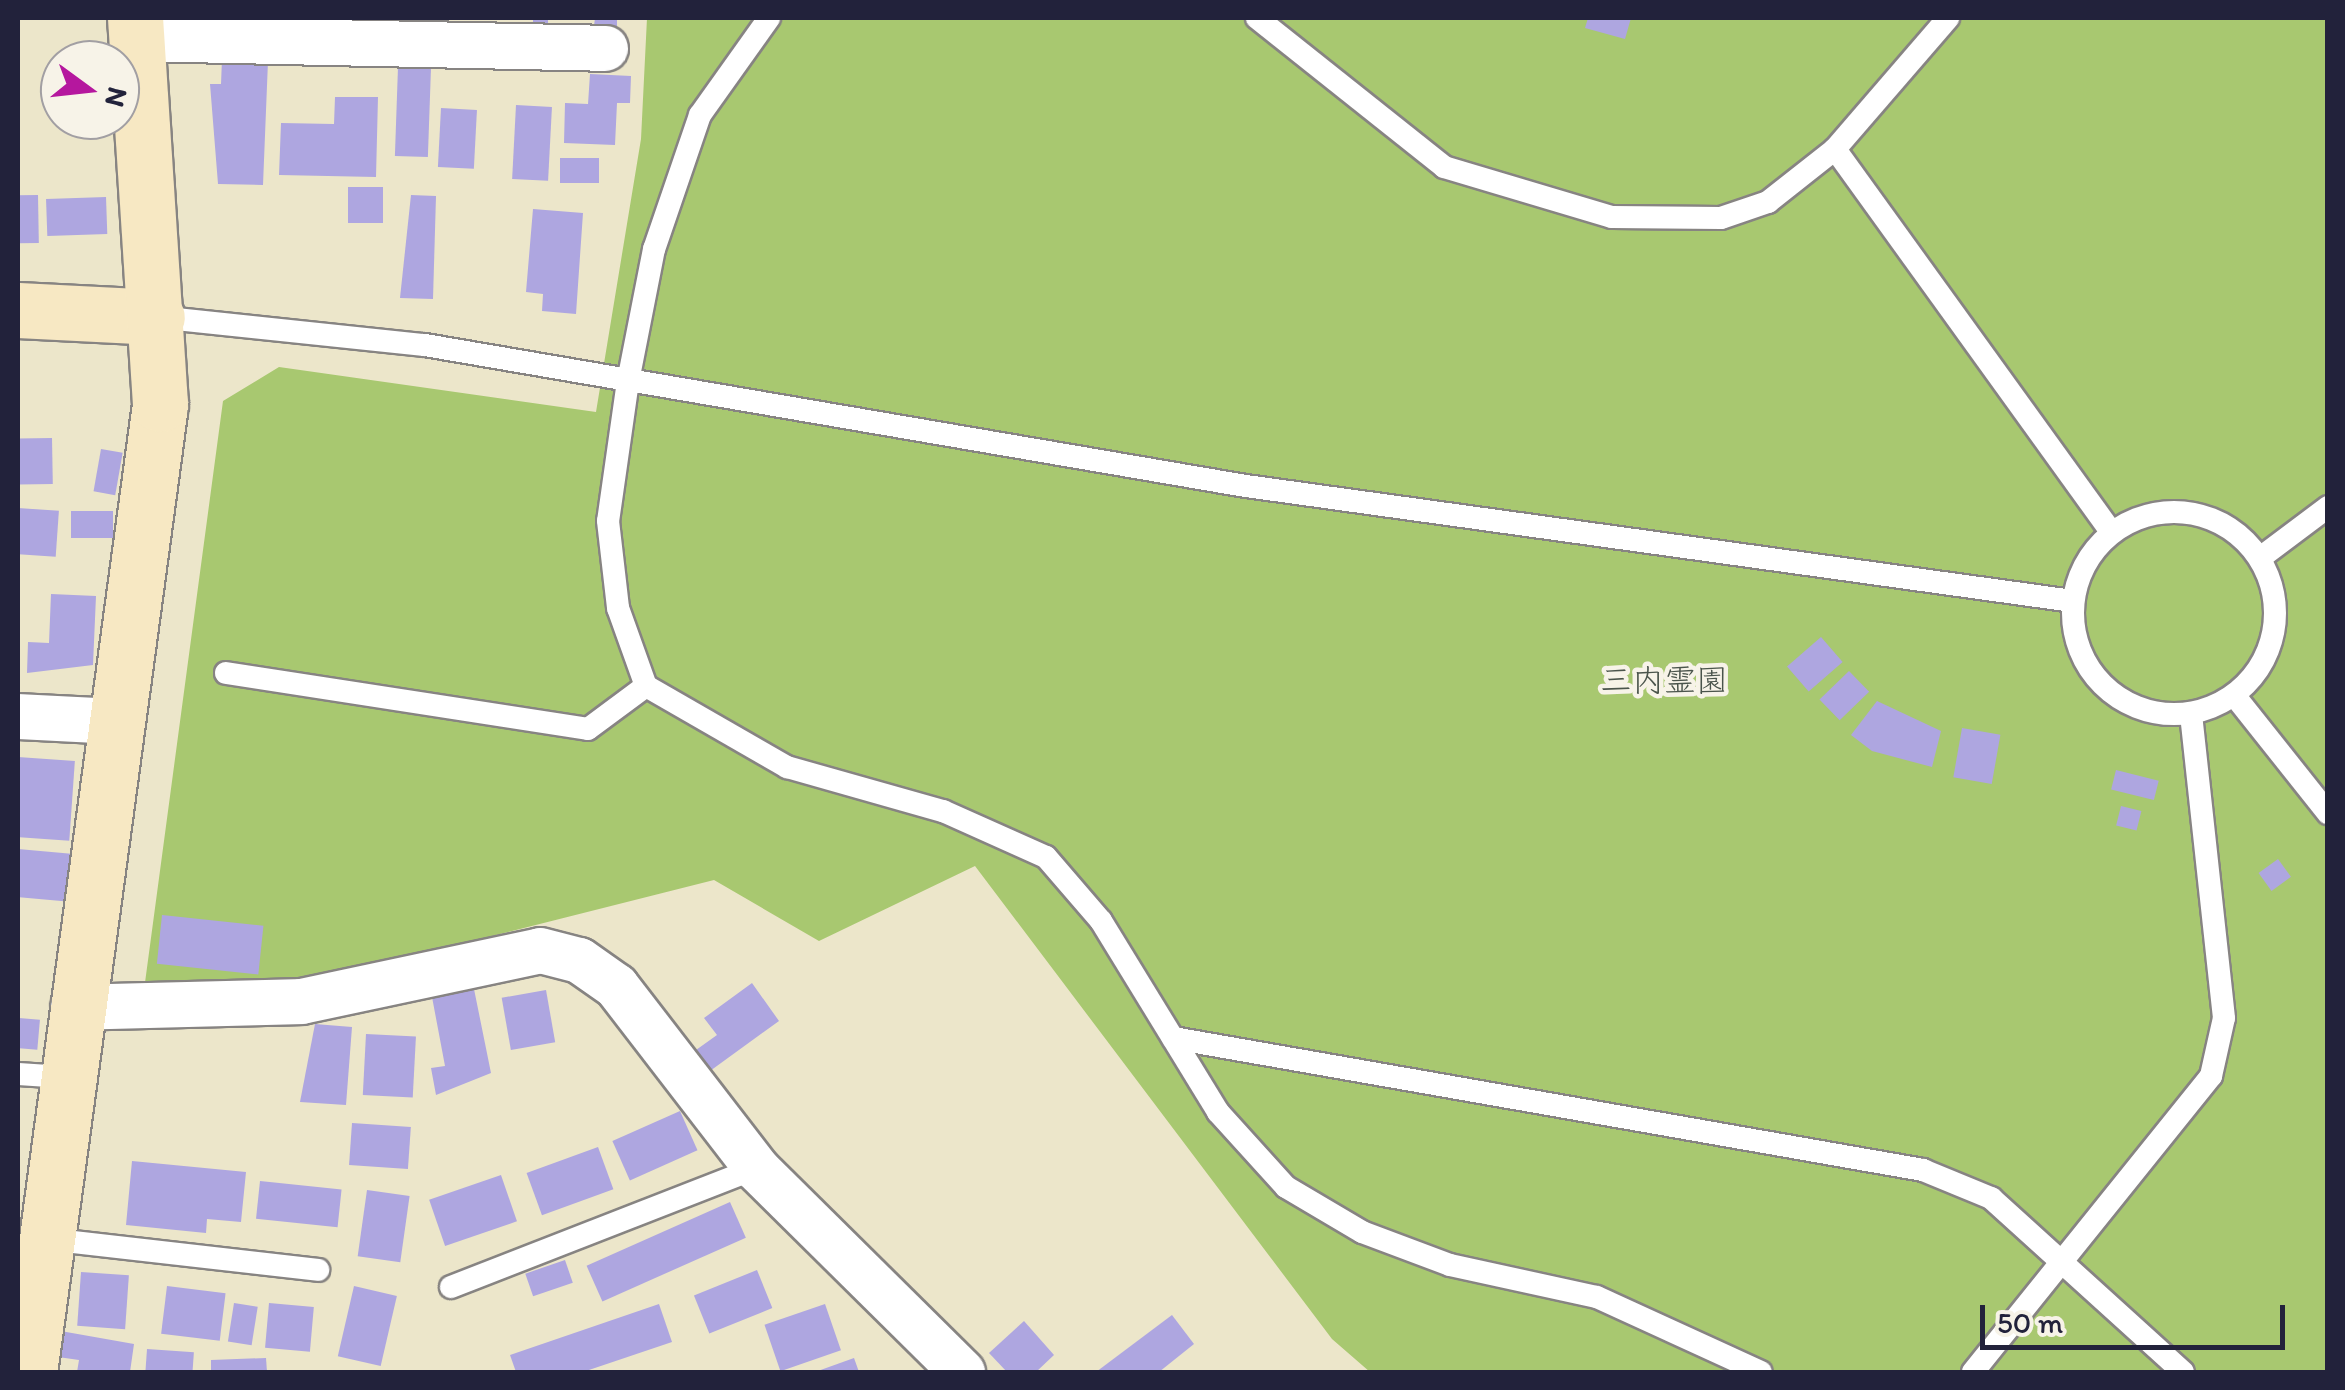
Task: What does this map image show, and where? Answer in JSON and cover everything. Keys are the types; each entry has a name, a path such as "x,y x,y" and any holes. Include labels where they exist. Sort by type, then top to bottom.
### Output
{"street":[{"path":"29,1372 41,1075 73,1007 118,722 160,404 136,28 605,48"},
{"path":"18,310 157,316"},
{"path":"18,716 118,722"},
{"path":"73,1007 301,1001 540,950 578,960 616,986 756,1168 962,1372"}],"lane":[{"path":"769,18 700,114 654,249 628,381 608,521 618,608 646,686 787,767 943,812 1046,856 1100,921 1218,1112 1286,1188 1362,1232 1450,1266 1597,1298 1761,1372"},
{"path":"1257,18 1444,167 1612,218 1721,218 1768,202 1834,149 1948,18"},
{"path":"1834,149 2112,533"},
{"path":"157,316 425,345 1246,486 2074,601"},
{"path":"2260,558 2328,506"},
{"path":"2174,512 2207,517 2260,558 2276,616 2256,674 2234,695 2190,714 2129,705 2104,687 2079,647 2074,601 2086,563 2112,533 2174,512"},
{"path":"226,672 588,730 646,686"},
{"path":"2234,695 2328,813"},
{"path":"1973,1372 2069,1261 2210,1076 2224,1018 2190,714"},
{"path":"1173,1038 1923,1170 1991,1198 2069,1261 2183,1372"},
{"path":"452,1288 756,1168"},
{"path":"36,1215 318,1270"}],"green space":[{"name":"三内霊園","path":"647,18 2327,18 2327,1372 1370,1372 1332,1339 975,866 819,941 714,880 286,988 144,990 223,401 279,367 596,412 641,139"}],"building":[{"path":"388,18 425,18 425,24 388,22"},
{"path":"533,18 548,18 548,29 533,29"},
{"path":"595,18 617,18 617,27 594,26"},
{"path":"1588,18 1631,18 1625,39 1585,28"},
{"path":"222,59 268,61 263,185 218,184 210,84 221,84"},
{"path":"398,67 431,68 428,157 395,156"},
{"path":"590,74 631,76 630,103 617,103 615,145 564,143 565,103 588,104"},
{"path":"335,97 378,97 376,177 279,175 281,123 334,124"},
{"path":"516,105 552,107 548,181 512,179"},
{"path":"441,108 477,110 474,169 438,167"},
{"path":"560,158 599,158 599,183 560,183"},
{"path":"348,187 383,187 383,223 348,223"},
{"path":"18,195 38,195 39,243 19,243"},
{"path":"411,195 436,196 433,299 400,298"},
{"path":"106,197 107,234 47,236 46,199"},
{"path":"533,209 583,213 576,314 542,311 543,294 526,292"},
{"path":"52,438 53,484 19,485 18,439"},
{"path":"101,449 123,453 115,495 94,491"},
{"path":"18,508 59,511 56,557 18,554"},
{"path":"71,511 113,511 113,538 71,538"},
{"path":"51,594 96,596 93,665 27,673 28,642 49,643"},
{"path":"1821,637 1843,662 1809,691 1787,667"},
{"path":"1849,671 1869,692 1840,720 1820,699"},
{"path":"1877,701 1941,731 1932,767 1872,751 1851,735"},
{"path":"1962,728 2000,735 1992,784 1953,777"},
{"path":"18,757 75,761 69,841 18,837"},
{"path":"2116,770 2159,781 2154,800 2111,789"},
{"path":"2121,806 2141,811 2137,830 2116,825"},
{"path":"18,849 74,854 70,902 18,897"},
{"path":"2278,859 2291,877 2272,891 2259,873"},
{"path":"162,915 263,926 258,974 157,964"},
{"path":"752,983 779,1021 710,1071 696,1050 717,1035 704,1018"},
{"path":"474,989 491,1073 436,1095 431,1068 445,1066 432,997"},
{"path":"546,990 555,1042 511,1050 502,998"},
{"path":"19,1018 40,1020 37,1050 18,1048"},
{"path":"315,1024 352,1027 346,1105 300,1102"},
{"path":"366,1034 416,1037 413,1098 363,1095"},
{"path":"680,1111 697,1150 630,1180 612,1141"},
{"path":"352,1123 411,1127 408,1169 349,1165"},
{"path":"598,1147 613,1189 542,1215 527,1173"},
{"path":"132,1161 246,1172 241,1222 207,1219 206,1233 126,1225"},
{"path":"501,1175 517,1221 445,1246 429,1200"},
{"path":"260,1181 342,1190 338,1227 256,1219"},
{"path":"367,1190 410,1196 400,1262 358,1256"},
{"path":"730,1202 746,1238 602,1301 587,1266"},
{"path":"565,1260 573,1283 533,1296 525,1274"},
{"path":"757,1270 772,1308 709,1333 694,1295"},
{"path":"81,1272 129,1275 125,1329 77,1326"},
{"path":"167,1286 226,1293 220,1341 161,1334"},
{"path":"354,1286 397,1296 381,1366 338,1356"},
{"path":"234,1303 258,1307 252,1345 228,1342"},
{"path":"269,1303 314,1307 310,1352 265,1348"},
{"path":"659,1304 672,1342 583,1372 516,1372 510,1355"},
{"path":"825,1304 841,1350 780,1371 764,1325"},
{"path":"1172,1315 1194,1344 1159,1372 1096,1372"},
{"path":"1024,1321 1054,1355 1036,1372 1007,1372 989,1353"},
{"path":"55,1330 134,1344 130,1372 77,1372 79,1360 51,1356"},
{"path":"147,1349 194,1352 193,1372 145,1372"},
{"path":"266,1358 267,1372 211,1372 211,1360"},
{"path":"854,1358 859,1372 815,1372"}]}
